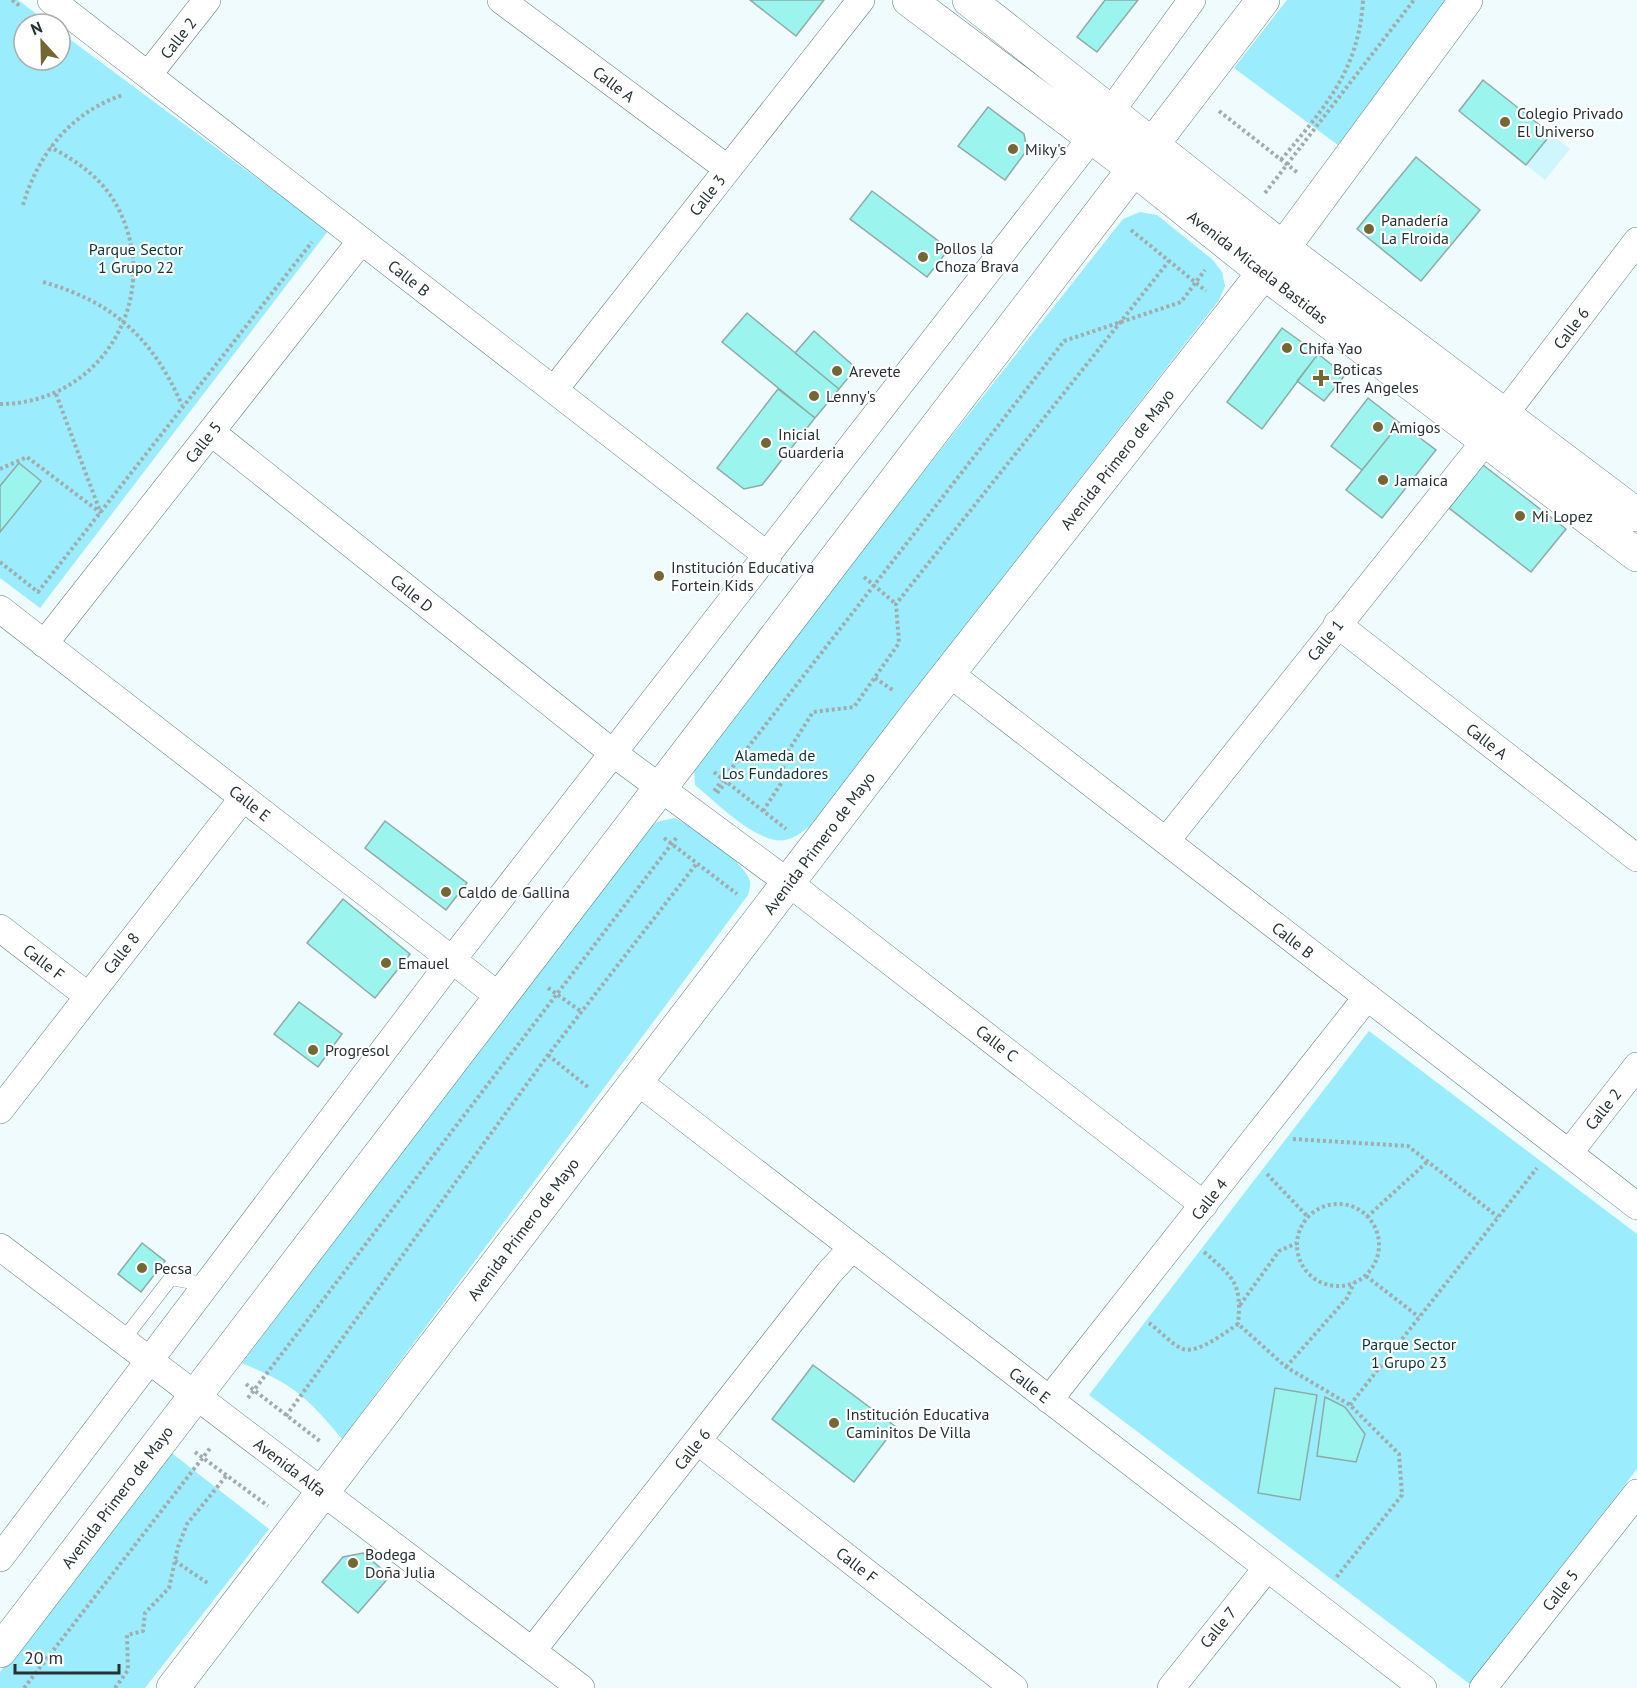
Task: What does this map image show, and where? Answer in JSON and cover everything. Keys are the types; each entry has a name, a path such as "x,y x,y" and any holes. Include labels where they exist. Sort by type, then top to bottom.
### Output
{"main road":[{"name":"Avenida Micaela Bastidas","path":"909,0 1101,125 1144,157 1273,260 1495,428 1637,555"},
{"name":"Avenida Micaela Bastidas","path":"969,0 1101,125"},
{"name":"Avenida Primero de Mayo","path":"0,1651 1263,0"},
{"name":"Avenida Primero de Mayo","path":"175,1687 322,1491 949,673 1273,260 1466,0"},
{"name":"Avenida Micaela Bastidas","path":"1495,428 1637,515"}],"street":[{"name":"Calle B","path":"51,0 768,556"},
{"name":"Calle 2","path":"148,75 207,0"},
{"name":"Calle A","path":"501,0 728,169"},
{"name":"Calle 3","path":"554,390 861,0"},
{"path":"4,1543 151,1362 452,960 1101,125 1192,0"},
{"name":"Calle 5","path":"45,644 361,241"},
{"name":"Calle 6","path":"1495,428 1637,241"},
{"name":"Calle 1","path":"1166,841 1495,428"},
{"name":"Calle D","path":"211,432 660,788"},
{"name":"Calle E","path":"0,609 500,997"},
{"name":"Calle A","path":"1337,624 1637,858"},
{"name":"Calle B","path":"949,673 1637,1206"},
{"name":"Calle C","path":"660,788 789,883 1204,1205"},
{"name":"Calle 8","path":"0,1110 243,798"},
{"name":"Calle F","path":"0,928 87,996"},
{"name":"Calle 4","path":"1049,1400 1367,997"},
{"name":"Calle 2","path":"1569,1153 1637,1066"},
{"name":"Calle E","path":"637,1081 1424,1688"},
{"name":"Avenida Alfa","path":"0,1247 581,1688"},
{"name":"Calle 6","path":"532,1652 699,1442 829,1273 852,1248"},
{"name":"Calle F","path":"699,1442 1014,1688"},
{"name":"Calle 5","path":"1483,1688 1628,1523 1637,1493"},
{"name":"Calle 7","path":"1171,1688 1267,1568"}],"lane":[{"path":"123,1340 171,1278 208,1285"}],"path":[{"path":"1281,160 1328,103 1342,81 1361,30 1363,0"},
{"path":"1194,91 1323,192"},
{"path":"24,205 30,184 50,147 67,127 87,112 126,94"},
{"path":"0,404 21,404 56,394 84,376 99,360 124,322 133,292 134,263 125,224 117,205 99,181 77,161 50,147"},
{"path":"1104,208 1233,312"},
{"path":"0,562 39,592 182,405 319,233"},
{"path":"763,811 783,782 784,758 813,712 854,707 899,643 896,604 1169,261"},
{"path":"43,282 87,297 124,322 159,359 182,405"},
{"path":"56,394 100,512"},
{"path":"0,469 27,457 130,536"},
{"path":"838,555 896,604"},
{"path":"687,752 813,850"},
{"path":"637,817 764,915"},
{"path":"286,1416 548,1055 697,863"},
{"path":"548,1055 615,1109"},
{"path":"1297,1130 1289,1139 1408,1146 1498,1217"},
{"path":"1367,1216 1427,1162"},
{"path":"1258,1181 1271,1164"},
{"path":"1350,1405 1539,1164"},
{"path":"1264,1172 1308,1217"},
{"path":"1330,1205 1356,1209 1367,1216 1378,1240 1378,1253 1374,1266 1366,1275 1354,1283 1340,1286 1326,1285 1314,1279 1304,1269 1298,1257 1297,1243 1300,1229 1308,1217 1330,1205"},
{"path":"1197,1261 1210,1243"},
{"path":"1240,1305 1279,1251 1297,1243"},
{"path":"1149,1323 1183,1349 1193,1349 1213,1341 1238,1324 1239,1291 1229,1274 1204,1252"},
{"path":"1366,1275 1419,1317"},
{"path":"1286,1367 1347,1298 1354,1283"},
{"path":"1142,1332 1156,1314"},
{"path":"1238,1324 1286,1367 1350,1405 1399,1454 1402,1495 1335,1579"},
{"path":"219,1364 346,1460"},
{"path":"168,1432 296,1526"},
{"path":"115,1688 128,1671 127,1635 142,1631 145,1613 169,1588 187,1524 227,1475"},
{"path":"175,1561 237,1604"},
{"path":"1325,1572 1344,1586"}],"shaded area":[{"name":"Colegio Privado El Universo","path":"1483,80 1570,149 1545,180 1459,111"}],"green space":[{"name":"Parque Sector 1 Grupo 22","path":"0,0 18,0 34,12 12,12 12,72 72,72 72,41 328,231 40,608 0,578"},
{"path":"1287,0 1450,0 1338,145 1234,68"},
{"name":"Alameda de Los Fundadores","path":"1140,212 1157,215 1213,260 1222,272 1225,286 1219,300 809,827 792,838 778,840 752,831 695,785 694,769 700,755 1123,219"},
{"path":"674,818 705,836 739,864 750,881 748,895 342,1439 298,1393 275,1378 242,1363 644,832 657,822"},
{"name":"Parque Sector 1 Grupo 23","path":"1369,1031 1637,1234 1637,1469 1471,1685 1089,1395"},
{"path":"169,1451 269,1529 145,1688 0,1688 0,1672"}],"building":[{"path":"750,0 824,0 796,36"},
{"path":"1105,0 1138,0 1097,52 1077,37"},
{"name":"Colegio Privado El Universo","path":"1483,80 1551,134 1526,165 1459,111"},
{"path":"988,107 1024,134 1027,150 1005,180 958,146"},
{"path":"1416,157 1480,210 1421,281 1357,229"},
{"path":"872,191 949,249 927,277 850,219"},
{"path":"747,313 839,389 815,418 722,342"},
{"path":"1282,328 1318,354 1262,429 1227,402"},
{"path":"814,331 856,368 839,389 795,353"},
{"name":"Boticas Tres Angeles","path":"1318,354 1345,375 1324,401 1297,381"},
{"name":"Inicial Guarderia","path":"778,389 815,418 762,485 744,489 717,468"},
{"path":"1368,398 1400,423 1362,470 1331,446"},
{"name":"Jamaica","path":"1400,423 1436,450 1382,518 1346,490"},
{"path":"19,463 41,481 0,532 0,486"},
{"path":"1483,465 1566,529 1531,572 1449,508"},
{"path":"385,821 467,883 446,910 365,848"},
{"path":"343,899 410,954 375,998 307,943"},
{"name":"Progresol","path":"299,1002 342,1034 318,1067 274,1034"},
{"name":"Pecsa","path":"142,1243 165,1261 141,1292 118,1274"},
{"name":"Institución Educativa Caminitos De Villa","path":"813,1365 896,1427 854,1482 772,1419"},
{"path":"1275,1388 1317,1395 1300,1500 1258,1493"},
{"path":"1325,1397 1345,1407 1365,1434 1356,1462 1317,1456"},
{"path":"363,1553 390,1576 358,1613 322,1582 343,1557"}],"place":[{"name":"Colegio Privado El Universo","path":"1505,122"},
{"name":"Miky's","path":"1013,149"},
{"name":"Panadería La Flroida","path":"1369,229"},
{"name":"Pollos la Choza Brava","path":"923,257"},
{"name":"Chifa Yao","path":"1287,348"},
{"name":"Arevete","path":"837,371"},
{"name":"Boticas Tres Angeles","path":"1321,378"},
{"name":"Lenny's","path":"814,396"},
{"name":"Amigos","path":"1378,427"},
{"name":"Inicial Guarderia","path":"766,443"},
{"name":"Jamaica","path":"1383,480"},
{"name":"Mi Lopez","path":"1520,516"},
{"name":"Institución Educativa Fortein Kids","path":"659,576"},
{"name":"Caldo de Gallina","path":"446,892"},
{"name":"Emauel","path":"386,963"},
{"name":"Progresol","path":"313,1050"},
{"name":"Pecsa","path":"142,1268"},
{"name":"Institución Educativa Caminitos De Villa","path":"834,1423"},
{"name":"Bodega Doña Julia","path":"353,1563"}]}
